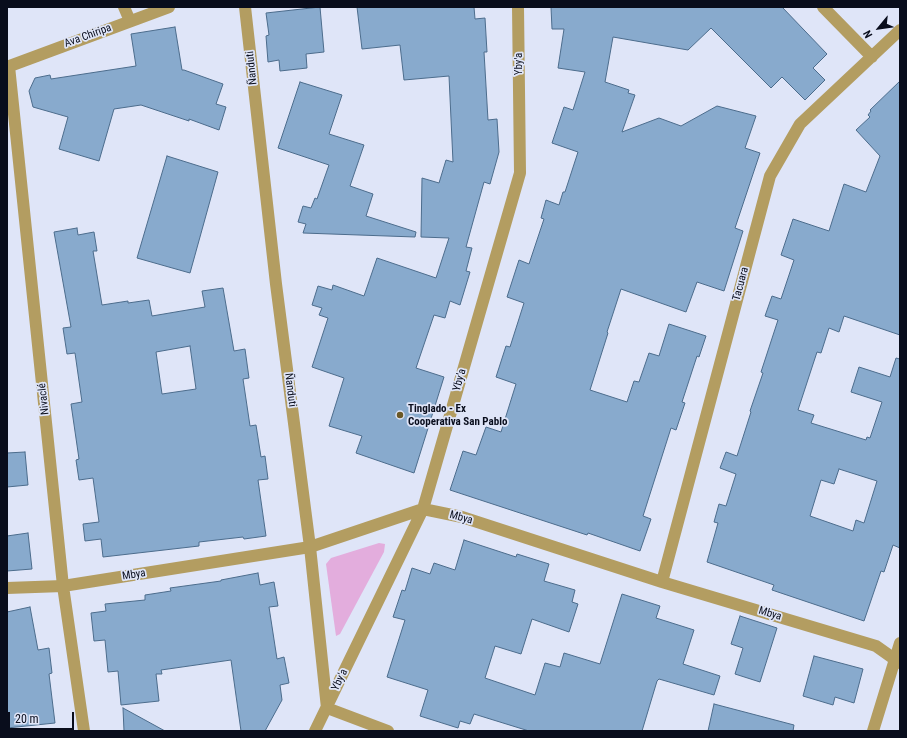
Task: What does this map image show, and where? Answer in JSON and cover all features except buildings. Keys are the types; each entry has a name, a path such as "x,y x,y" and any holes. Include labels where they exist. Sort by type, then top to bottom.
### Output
{"street":[{"path":"124,7 130,21"},
{"name":"Ava Chiripa","path":"8,66 169,7"},
{"name":"Ñanduti","path":"245,7 276,284 310,547 327,708"},
{"name":"Yby'a","path":"315,731 423,509 520,173 518,7"},
{"path":"823,7 872,57"},
{"name":"Tacuara","path":"662,582 770,176 800,124 900,30"},
{"name":"Nivaclé","path":"8,66 63,586 84,731"},
{"name":"Mbya","path":"7,588 63,586 310,547 423,509 462,517 662,582 876,646 898,661"},
{"path":"873,731 898,661 900,644"},
{"path":"327,708 388,731"}],"shaded area":[{"path":"379,543 385,544 384,552 340,634 336,636 326,564 331,558"}],"place":[{"name":"Tinglado - Ex Cooperativa San Pablo","path":"400,415"}]}
